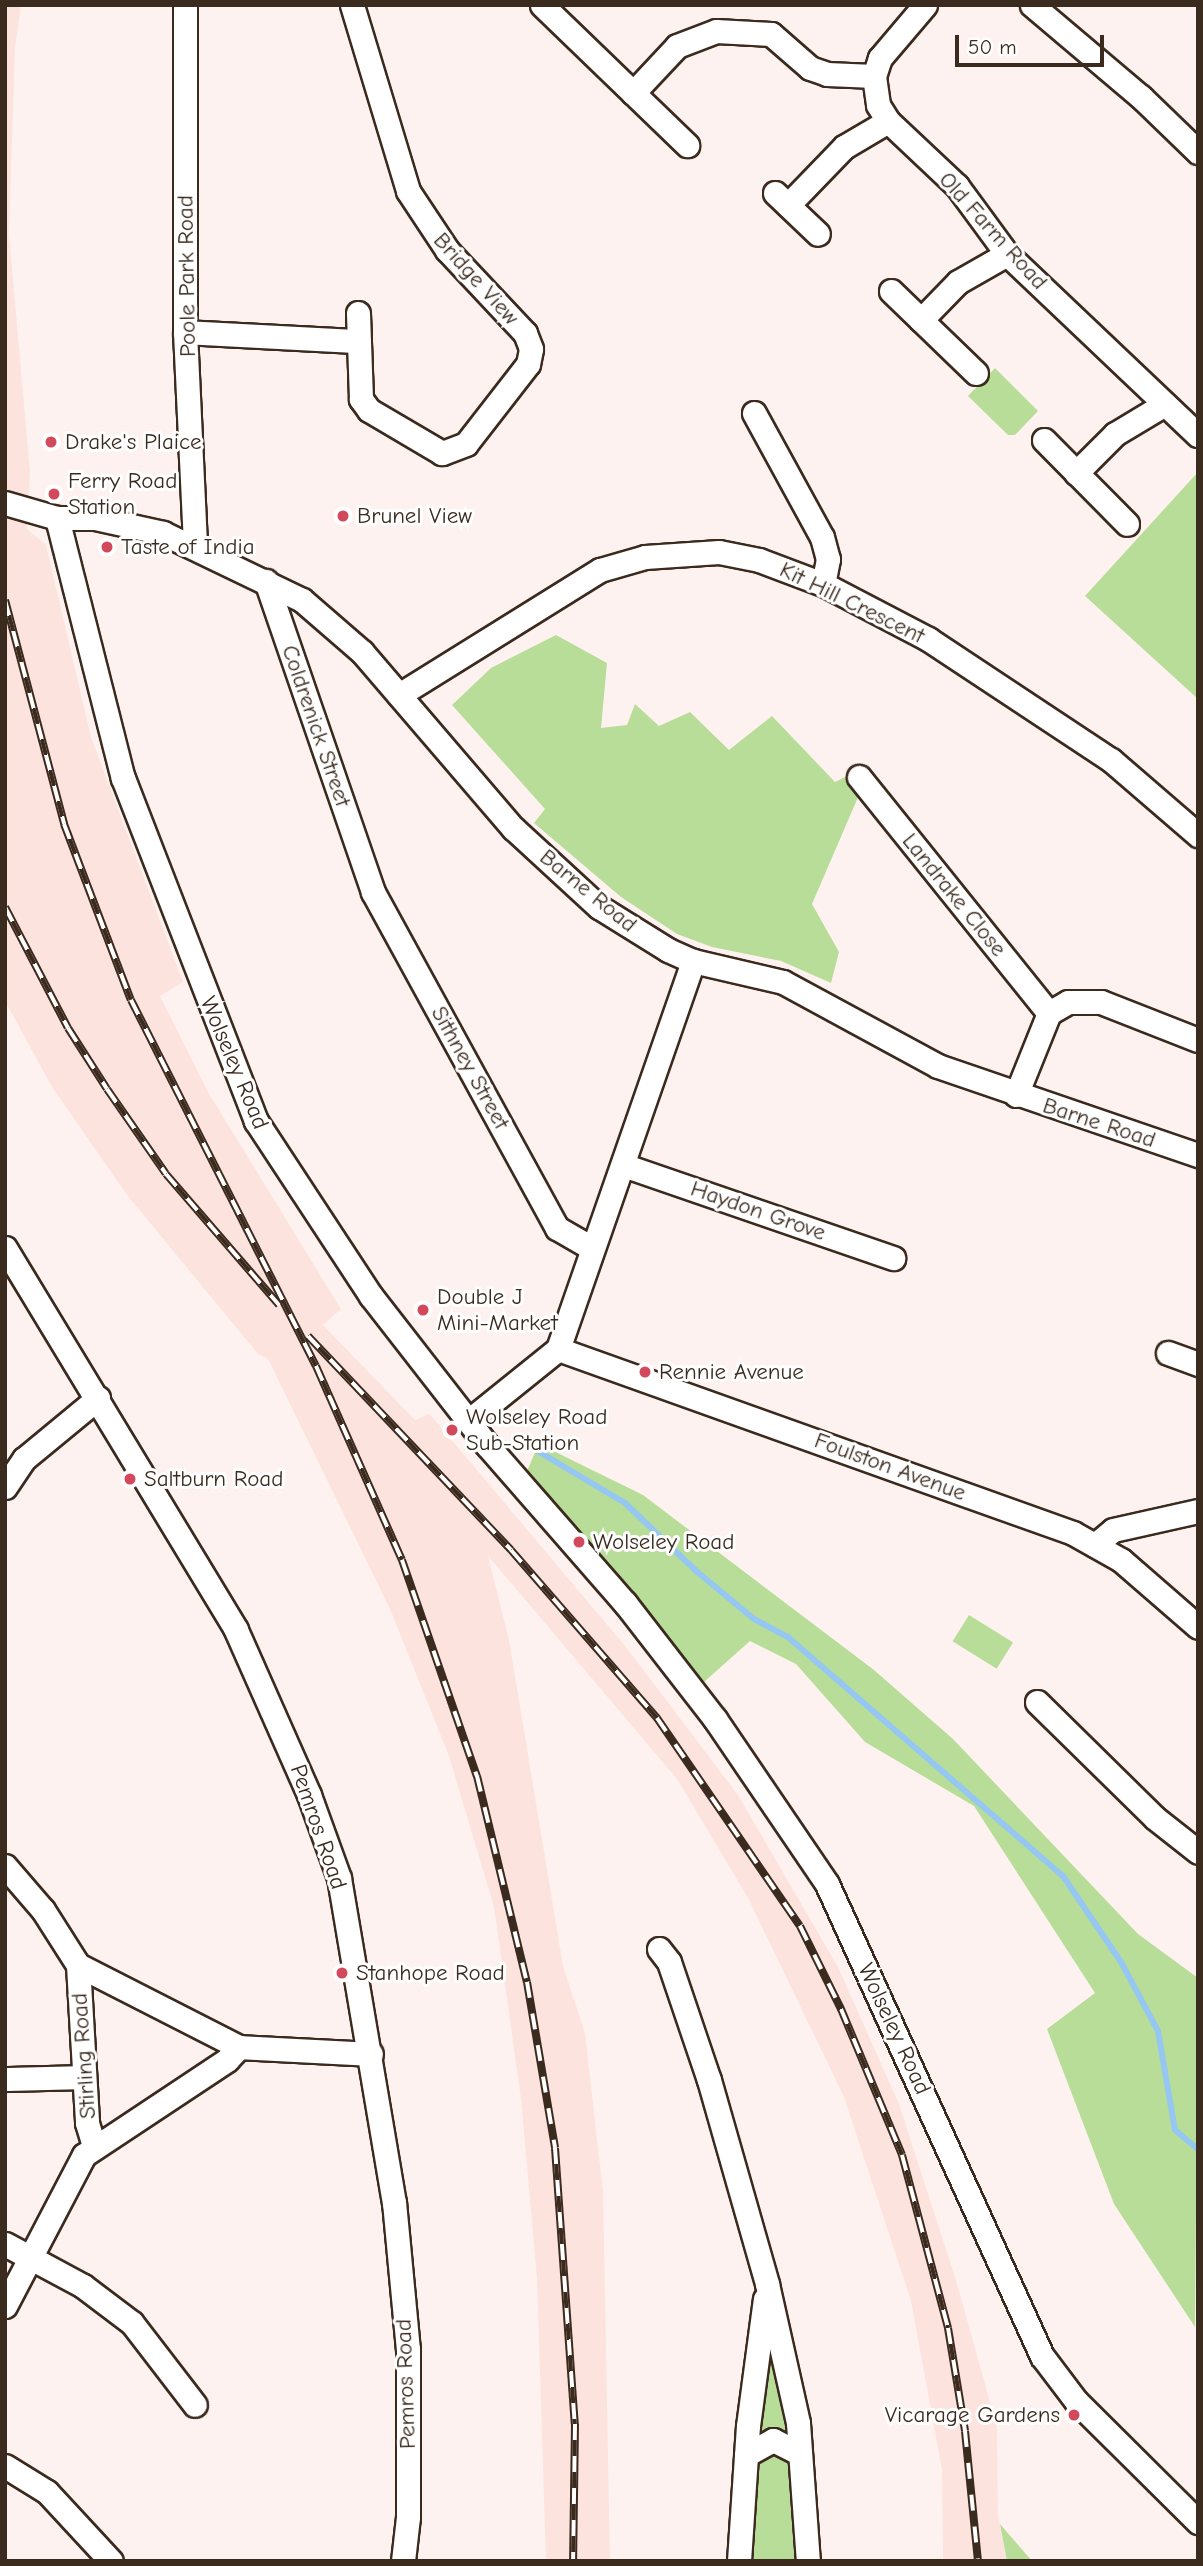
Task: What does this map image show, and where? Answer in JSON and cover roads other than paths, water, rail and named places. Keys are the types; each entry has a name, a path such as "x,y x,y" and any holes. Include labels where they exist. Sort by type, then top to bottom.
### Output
{"street":[{"name":"Poole Park Road","path":"185,5 185,332 195,547"},
{"name":"Bridge View","path":"352,5 408,191 447,250 525,333 531,349 521,374 466,444 449,453 426,447 360,399 358,313"},
{"path":"542,5 687,145"},
{"path":"633,93 677,46 716,31 771,34 810,68 827,74 874,76 880,58 925,5"},
{"path":"1032,5 1140,97 1198,152"},
{"name":"Old Farm Road","path":"874,76 878,105 888,121 957,186 1007,254 1198,435"},
{"path":"818,234 782,199 844,147 888,121"},
{"path":"921,320 958,282 1007,254"},
{"path":"891,291 976,373"},
{"path":"185,332 358,341"},
{"path":"1076,473 1115,435 1165,404"},
{"path":"754,413 778,429 822,537 828,559 823,584"},
{"path":"1044,440 1127,524"},
{"path":"5,503 35,508 57,518"},
{"name":"Barne Road","path":"57,518 95,517 163,533 302,600 336,629 399,695 513,828 565,876 637,933 693,961 783,982 938,1066 1016,1095 1198,1155"},
{"name":"Wolseley Road","path":"57,518 123,778 256,1121 371,1296 471,1419 487,1445 625,1603 707,1709 827,1884 1042,2356 1076,2401 1198,2522"},
{"name":"Kit Hill Crescent","path":"399,695 553,596 600,570 645,557 719,552 759,560 823,584 928,639 1111,760 1198,835"},
{"name":"Coldrenick Street","path":"266,581 365,872"},
{"name":"Landrake Close","path":"859,777 1049,1013"},
{"name":"Sithney Street","path":"365,872 557,1228 591,1248"},
{"path":"471,1419 558,1349 693,961"},
{"path":"1016,1095 1049,1013 1068,1002 1101,1002 1198,1040"},
{"name":"Haydon Grove","path":"623,1165 893,1258"},
{"name":"Pemros Road","path":"5,1248 236,1630 285,1736 339,1878 394,2202 408,2349 408,2517 403,2561"},
{"name":"Foulston Avenue","path":"558,1349 1037,1520 1095,1545 1121,1560 1198,1627"},
{"path":"1168,1353 1198,1364"},
{"path":"5,1487 24,1459 98,1398"},
{"path":"1095,1545 1113,1530 1198,1511"},
{"path":"1037,1702 1155,1818 1198,1852"},
{"name":"Stirling Road","path":"5,1866 43,1910 78,1965 87,2123 94,2146"},
{"path":"659,1949 669,1962 709,2080 767,2284 799,2423 808,2561"},
{"name":"Stirling Road","path":"78,1965 239,2047"},
{"path":"5,2306 84,2155 94,2146 227,2060 239,2047 371,2054"},
{"path":"5,2079 84,2077"},
{"path":"5,2244 83,2286 132,2323 195,2405"},
{"path":"739,2561 746,2455 767,2284"},
{"path":"746,2455 773,2440 800,2454"},
{"path":"5,2466 47,2492 111,2561"}],"waterway":[{"path":"536,1450 625,1503 695,1570 754,1619 789,1638 1063,1876 1121,1962 1158,2031 1175,2130 1198,2149"}],"railway":[{"path":"5,600 64,824 131,1000 316,1366 402,1560 477,1776 527,1982 555,2148 575,2424 573,2561"},
{"path":"5,907 68,1028 107,1089 166,1174 279,1305"},
{"path":"308,1336 511,1550 657,1718 800,1926 841,2009 902,2155 948,2328 965,2431 978,2561"}],"place":[{"name":"Drake's Plaice","path":"51,442"},
{"name":"Ferry Road Station","path":"54,494"},
{"name":"Brunel View","path":"343,516"},
{"name":"Taste of India","path":"107,547"},
{"name":"Double J Mini-Market","path":"423,1310"},
{"name":"Rennie Avenue","path":"645,1372"},
{"name":"Wolseley Road Sub-Station","path":"452,1430"},
{"name":"Saltburn Road","path":"130,1479"},
{"name":"Wolseley Road","path":"579,1542"},
{"name":"Stanhope Road","path":"342,1973"},
{"name":"Vicarage Gardens","path":"1074,2415"}]}
